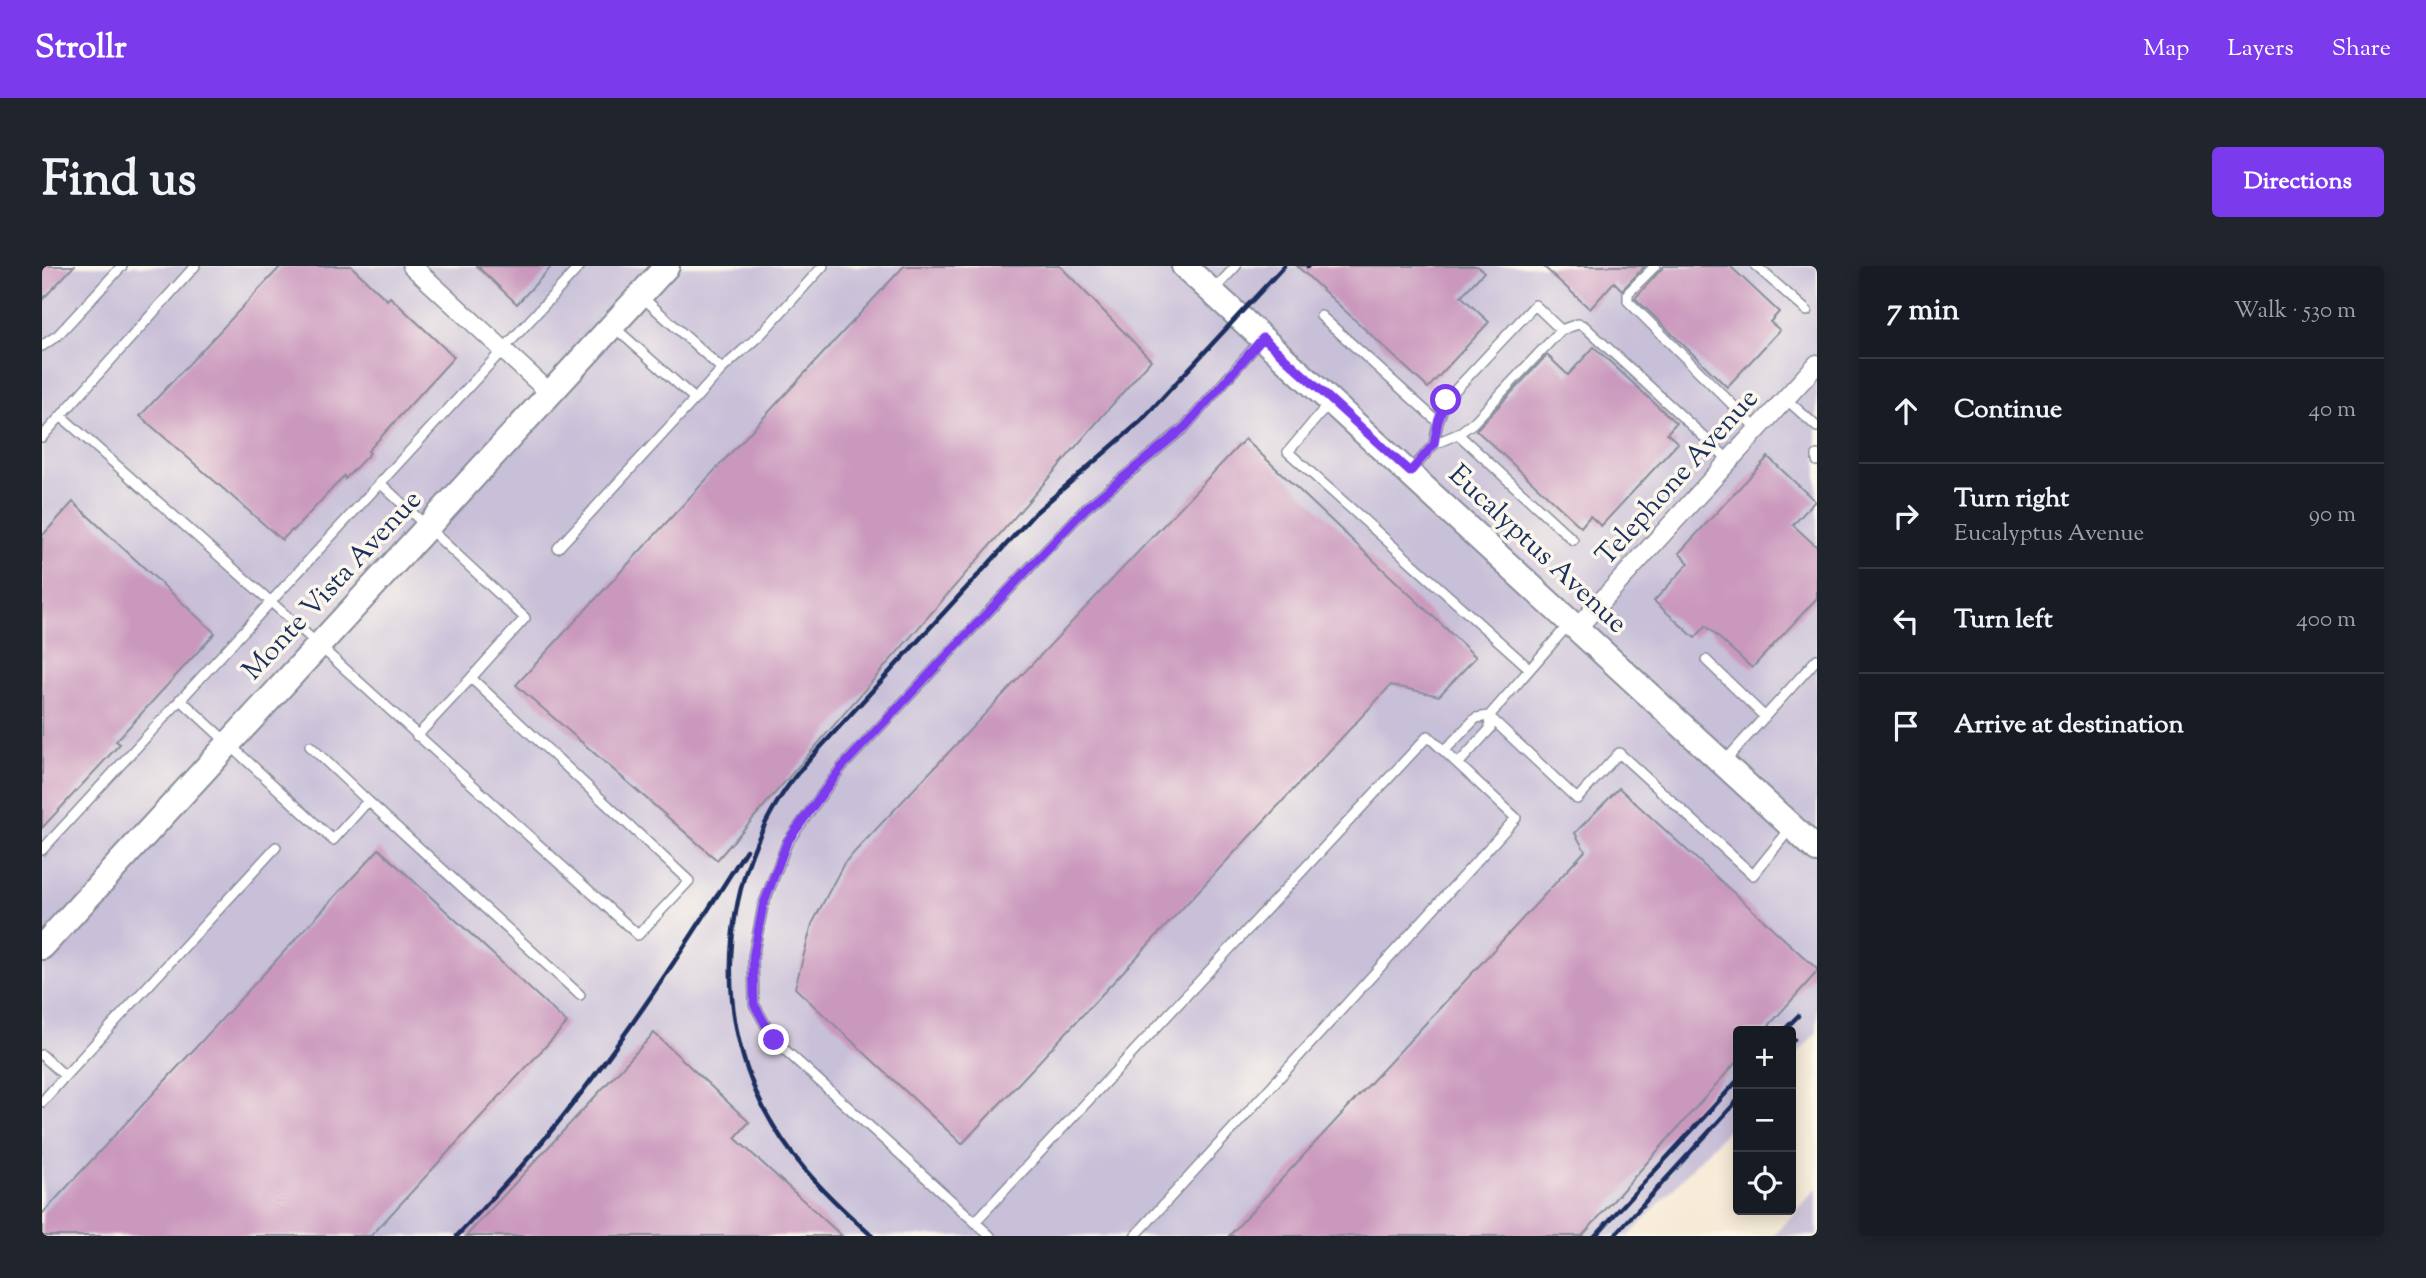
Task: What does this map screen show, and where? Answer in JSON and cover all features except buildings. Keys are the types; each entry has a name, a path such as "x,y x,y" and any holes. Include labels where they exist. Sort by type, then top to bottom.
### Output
{"street":[{"path":"412,266 551,393"},
{"name":"Monte Vista Avenue","path":"42,947 667,266"},
{"name":"Eucalyptus Avenue","path":"1184,266 1817,850"},
{"name":"Telephone Avenue","path":"1574,625 1817,365"}],"lane":[{"path":"42,345 58,335 122,266"},
{"path":"42,437 195,266"},
{"path":"42,850 580,266"},
{"path":"558,548 722,369 761,334 824,266"},
{"path":"1213,292 1236,266"},
{"path":"1655,266 1629,293 1628,301 1758,430"},
{"path":"1756,266 1807,311"},
{"path":"640,295 722,369"},
{"path":"1434,444 1446,400 1535,305 1561,330"},
{"path":"1321,317 1438,422"},
{"path":"1410,472 1434,444 1473,424 1561,330 1578,324 1584,326 1730,461"},
{"path":"612,326 695,399"},
{"path":"990,1236 774,1040 754,1004 753,957 763,906 787,842 841,768 1086,508 1185,427 1263,338"},
{"path":"1786,399 1817,427"},
{"path":"1331,401 1287,452 1530,669"},
{"path":"61,416 270,601 638,935 688,881 471,678"},
{"path":"1458,434 1573,540"},
{"path":"1817,455 1817,461"},
{"path":"380,483 429,526 524,618 417,736"},
{"path":"1444,751 1476,718 1489,716 1530,669 1574,625"},
{"path":"1723,763 1817,659"},
{"path":"1706,660 1765,717"},
{"path":"180,699 333,840 368,800"},
{"path":"1458,764 1490,729 1489,716"},
{"path":"1489,716 1577,799 1619,753 1753,875 1791,827"},
{"path":"975,1222 1428,736 1517,818 1135,1236"},
{"path":"310,746 580,995"},
{"path":"42,1102 276,846"},
{"path":"42,1055 65,1076"}],"shaded area":[{"path":"42,266 1817,266 1817,1032 1796,1055 1796,1026 1733,1026 1733,1123 1629,1236 42,1236"},
{"path":"1817,1188 1817,1236 1773,1236 1792,1215 1796,1215 1796,1211"}],"railway":[{"path":"872,1236 844,1211 794,1156 773,1125 751,1081 738,1035 731,986 732,937 741,889 756,843 779,800 808,761 1035,513 1141,421 1284,266"},
{"path":"457,1236 532,1154 590,1082 670,968 746,850"},
{"path":"1788,1026 1798,1016"},
{"path":"1595,1236 1733,1085"},
{"path":"1614,1236 1733,1105"}],"route":[{"path":"774,1040 754,1004 753,957 763,906 787,842 841,768 1086,508 1125,479 1185,427 1263,338 1410,472 1434,444 1446,400"}]}
